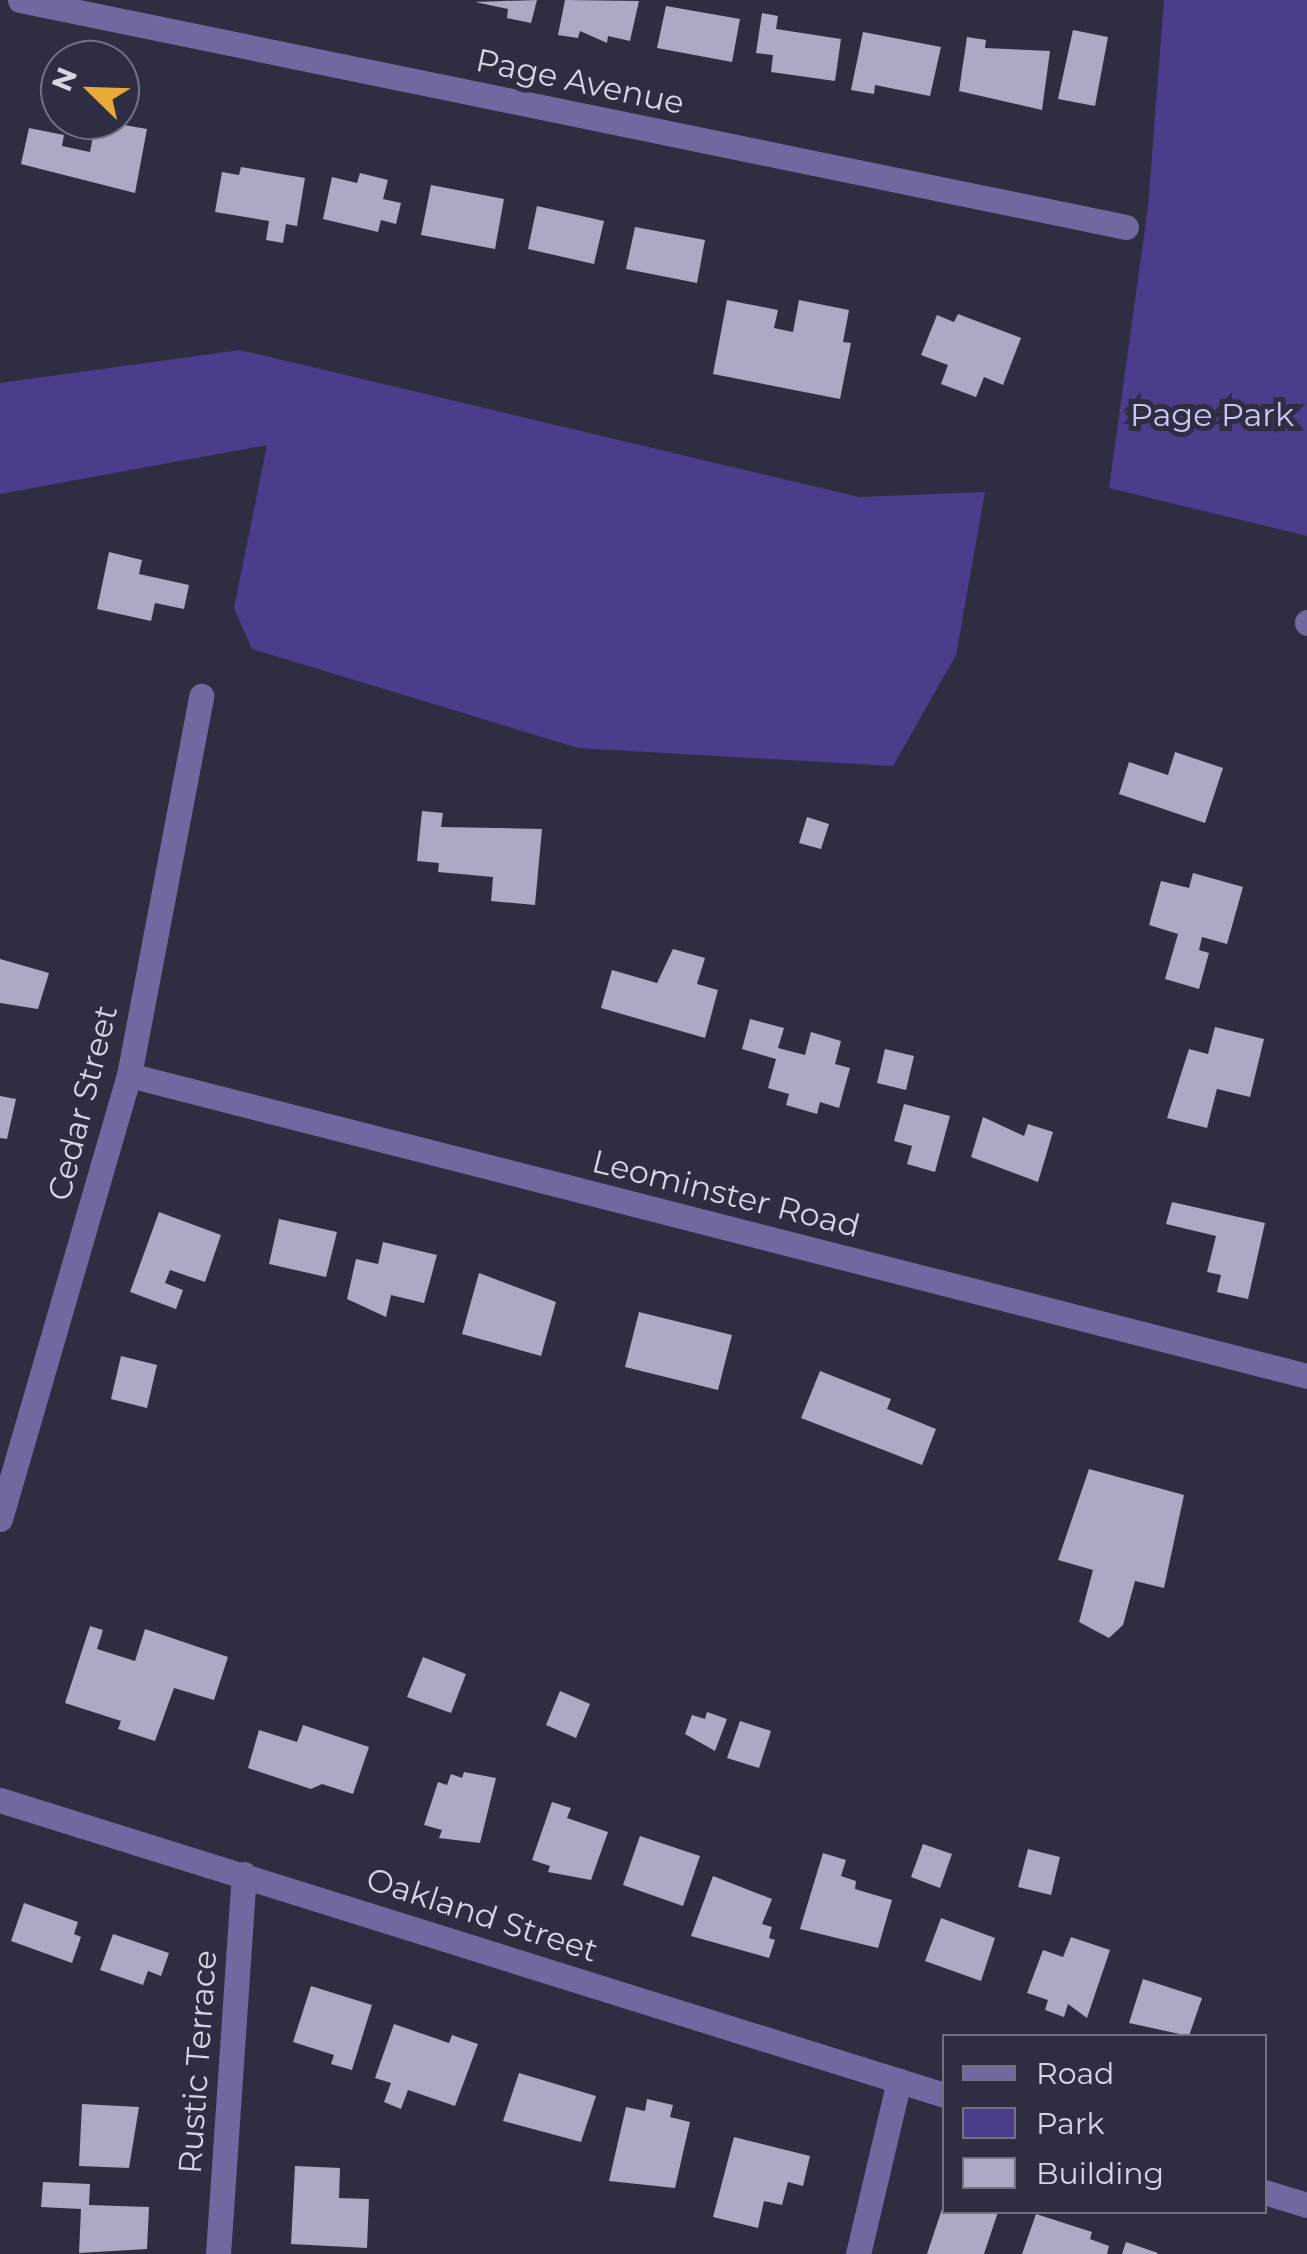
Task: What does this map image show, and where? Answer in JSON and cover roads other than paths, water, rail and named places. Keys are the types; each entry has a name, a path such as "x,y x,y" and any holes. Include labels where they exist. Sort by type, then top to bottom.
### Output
{"street":[{"name":"Page Avenue","path":"20,0 1126,227"},
{"name":"Cedar Street","path":"0,1519 129,1075 200,696"},
{"name":"Leominster Road","path":"129,1075 1307,1376"},
{"name":"Oakland Street","path":"0,1800 942,2094"},
{"name":"Rustic Terrace","path":"218,2254 244,1874"},
{"path":"858,2254 899,2081"},
{"path":"1267,2193 1307,2204"}],"park label":[{"name":"Page Park","path":"1212,415"}]}
